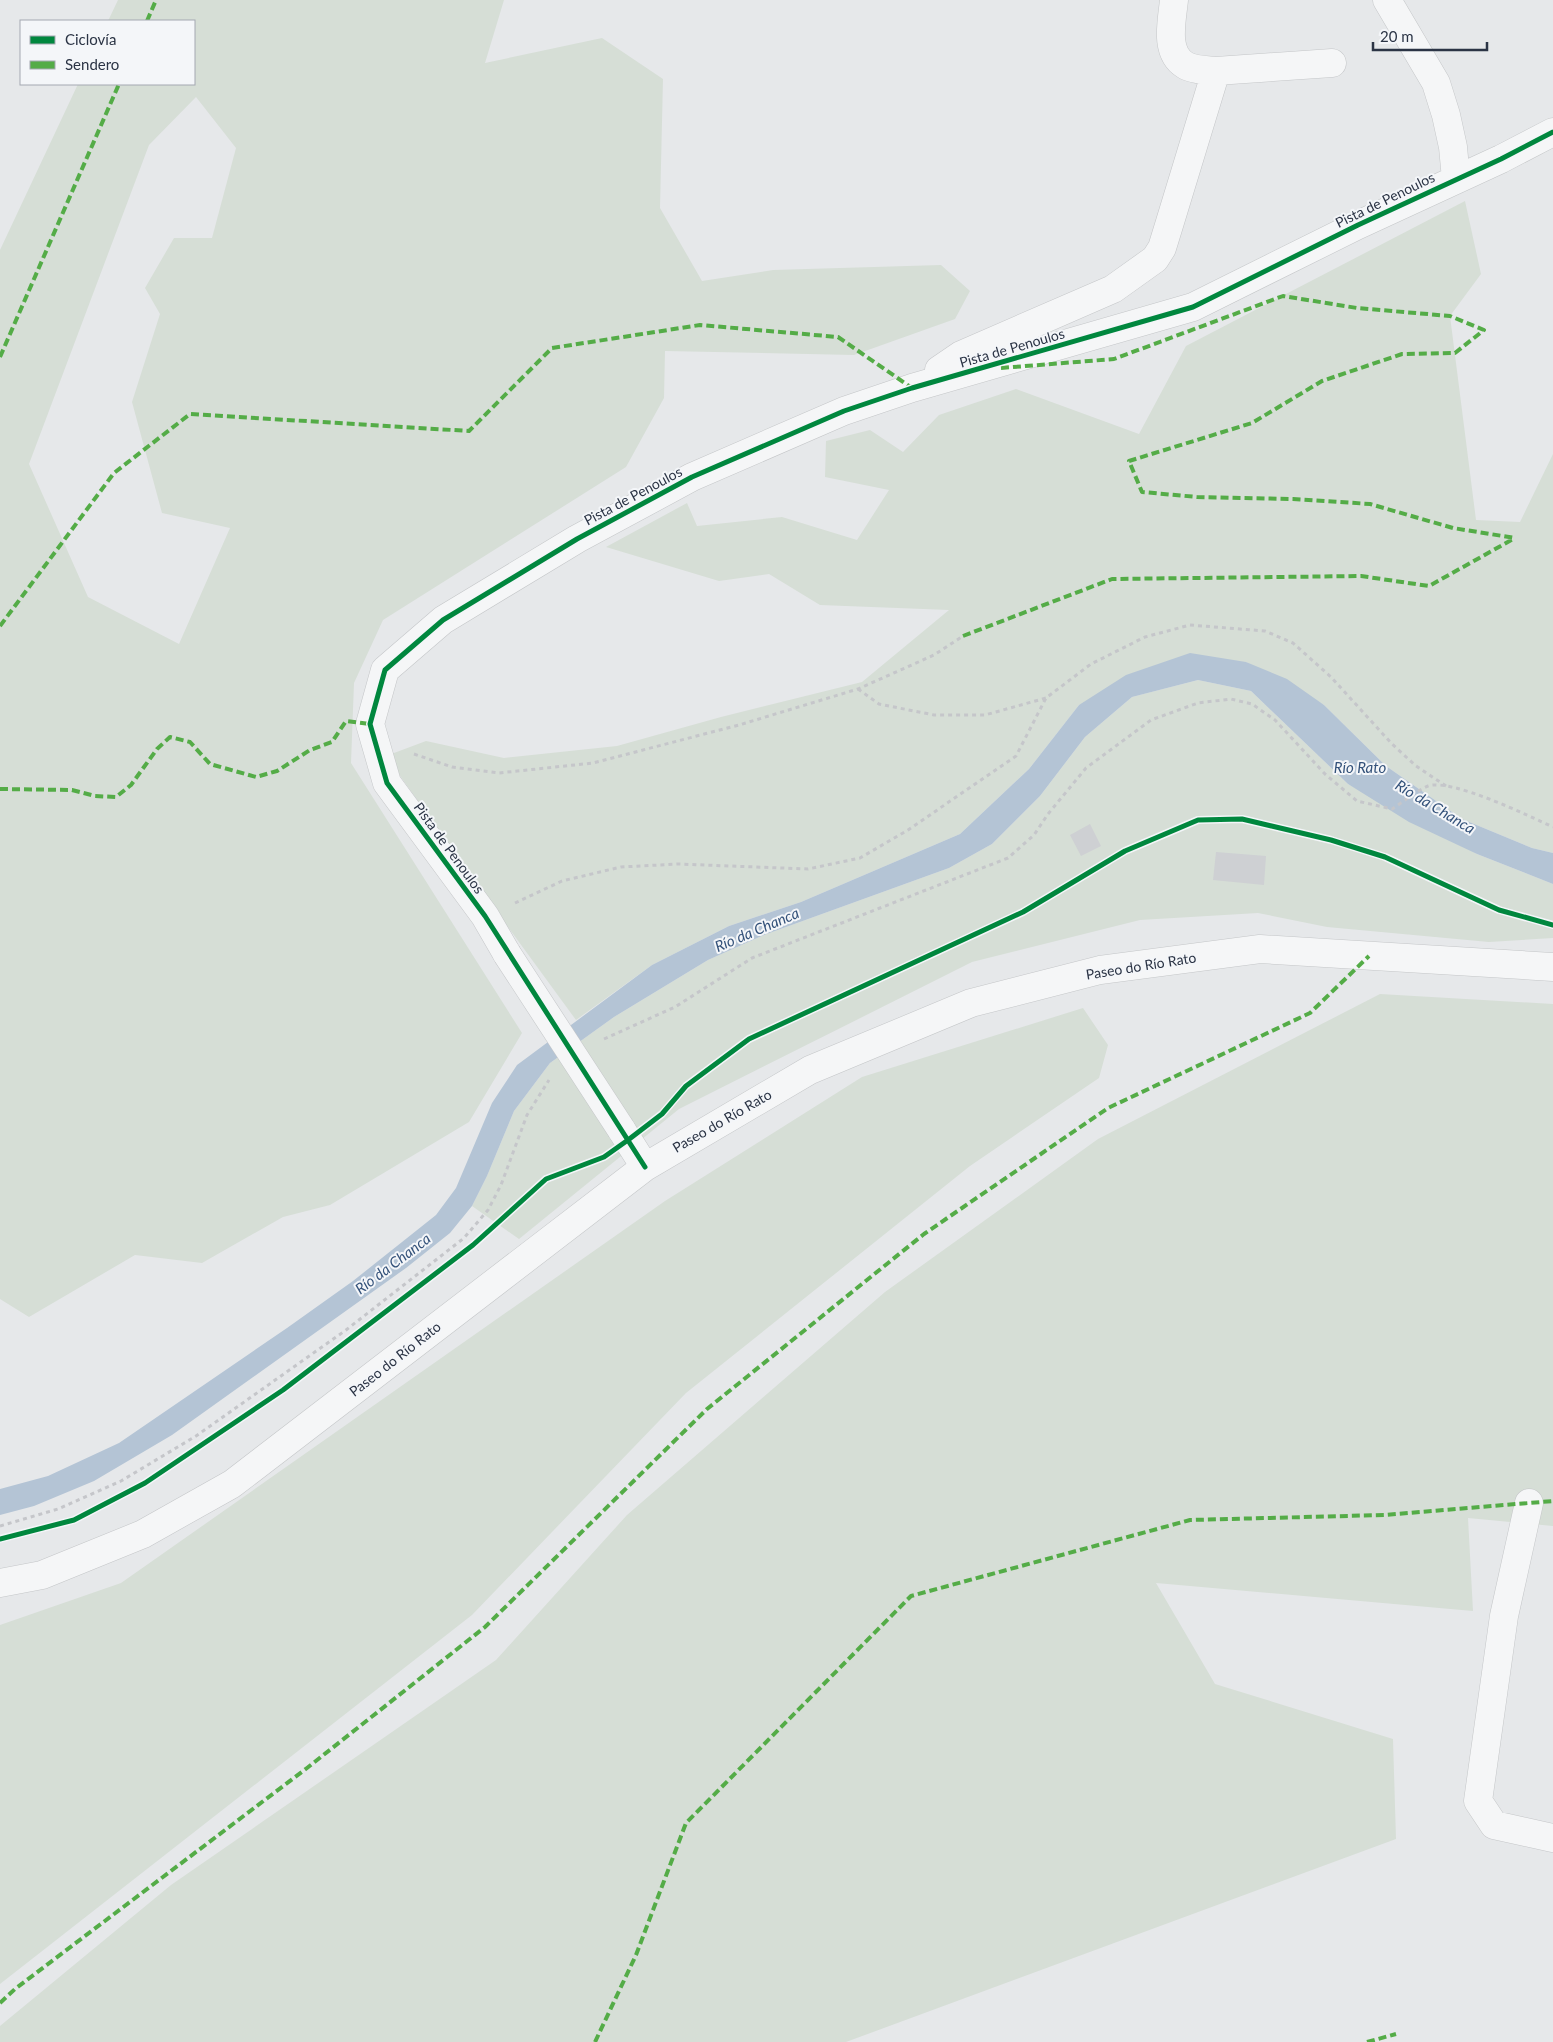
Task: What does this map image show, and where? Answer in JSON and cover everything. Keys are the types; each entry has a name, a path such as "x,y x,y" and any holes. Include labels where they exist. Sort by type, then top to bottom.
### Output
{"street":[{"path":"1174,0 1170,34 1176,57 1187,66 1216,71 1332,63"},
{"path":"1387,0 1436,83 1453,147 1456,179"},
{"path":"912,388 961,355 1113,289 1155,259 1162,248 1216,71"},
{"name":"Pista de Penoulos","path":"644,1167 484,916 387,783 370,724 385,670 443,620 577,539 692,477 844,410 912,388 1193,308 1553,132"},
{"name":"Paseo do Río Rato","path":"0,1583 42,1575 143,1534 232,1484 644,1167 810,1070 970,1003 1100,970 1260,949 1553,967"},
{"path":"1529,1503 1504,1616 1478,1801 1494,1825 1553,1838"}],"path":[{"path":"858,689 879,704 934,715 985,715 1046,698 1091,664 1145,637 1190,625 1265,631 1293,643 1331,677 1392,744 1416,766 1447,786"},
{"path":"370,724 407,751 452,767 500,773 593,763 739,725 858,689 934,655 963,636"},
{"path":"484,916 562,881 621,867 678,864 808,869 860,858 908,830 1016,756 1046,698"},
{"path":"598,1041 675,1007 752,958 1008,858 1034,835 1048,814 1086,768 1151,720 1198,703 1231,698 1252,704 1275,720 1325,774 1357,801 1392,809 1429,786 1447,786 1488,798 1553,826"},
{"path":"0,1526 58,1509 121,1481 196,1436 346,1330 464,1238 488,1210 501,1185 527,1115 555,1074"}],"shaded area":[{"path":"118,0 504,0 485,63 602,38 663,79 660,208 702,281 773,270 941,265 970,291 955,319 854,355 665,351 664,398 626,467 383,620 354,683 351,763 522,1033 469,1122 330,1205 283,1217 202,1263 135,1255 29,1317 0,1299 0,250 78,85 195,85 195,20 108,20","holes":["196,97 236,148 212,238 174,238 145,288 160,314 132,402 162,513 230,528 179,644 88,597 29,464 149,145"]},
{"path":"1465,201 1481,274 1450,316 1476,520 1520,522 1553,454 1553,853 1532,848 1462,819 1386,766 1324,705 1246,662 1079,705 1029,769 960,834 801,902 729,926 652,965 576,1020 386,756 426,741 504,758 617,746 721,717 862,682 949,610 820,605 769,574 719,581 606,547 687,503 697,526 782,517 857,540 889,490 825,477 826,441 870,430 903,452 939,415 1016,389 1139,434 1186,346"},
{"path":"1198,680 1251,691 1348,784 1477,854 1553,884 1553,938 1489,942 1327,927 1258,913 1140,920 972,962 679,1109 519,1239 472,1206 487,1176 514,1111 550,1063 614,1017 708,960 764,935 949,868 992,844 1040,796 1085,737 1132,697"},
{"path":"1380,994 1553,1004 1553,1526 1468,1518 1473,1611 1156,1583 1215,1684 1393,1739 1396,1839 846,2042 0,2042 0,2026 171,1885 496,1660 627,1515 885,1292 1098,1139"},
{"path":"1083,1008 1108,1045 1099,1078 970,1166 686,1393 472,1615 0,1984 0,1625 121,1583 665,1201 862,1077"}],"water":[{"name":"Río Rato","path":"1190,653 1246,662 1287,679 1324,705 1386,766 1462,819 1532,848 1553,853 1553,884 1477,854 1409,822 1348,784 1251,691 1198,680 1132,697 1085,737 1040,796 992,844 949,868 764,935 708,960 614,1017 550,1063 514,1111 487,1176 472,1206 450,1233 406,1268 172,1435 94,1481 34,1506 0,1515 0,1489 48,1476 119,1443 353,1281 436,1215 456,1188 492,1103 517,1065 652,965 729,926 801,902 960,834 1029,769 1079,705 1126,675"}],"building":[{"path":"1090,824 1101,846 1081,856 1070,835"},
{"path":"1216,852 1266,856 1264,885 1213,880"}],"marked path":[{"path":"147,20 156,0"},
{"path":"0,357 119,85"},
{"path":"1001,368 1114,359 1283,296 1357,308 1450,316 1484,330 1455,353 1402,354 1322,381 1252,423 1129,461 1142,492 1197,497 1293,499 1370,504 1453,528 1515,538"},
{"path":"0,626 114,473 190,414 469,431 552,348 700,325 838,337 912,388"},
{"path":"963,636 1112,579 1361,576 1429,586 1515,538"},
{"path":"0,789 72,790 95,796 116,797 131,785 157,749 170,737 190,742 210,764 256,777 277,771 310,750 332,742 346,721 370,724"},
{"path":"0,2003 15,1989 307,1768 485,1627 707,1409 924,1234 1108,1108 1310,1013 1369,956"},
{"path":"595,2042 636,1955 686,1823 911,1596 1190,1520 1384,1515 1553,1501"},
{"path":"1367,2042 1396,2034"}],"cycle path":[{"path":"645,1167 485,916 387,783 370,724 385,670 443,620 577,539 692,477 844,411 912,388 1193,307 1358,225 1501,159 1553,132"},
{"path":"0,1539 74,1520 145,1483 283,1390 473,1245 546,1179 604,1157 628,1140 662,1114 686,1086 749,1039 1023,912 1125,851 1198,820 1242,819 1331,840 1385,857 1499,910 1553,925"}],"water label":[{"name":"Río da Chanca","path":"1435,807"},
{"name":"Río da Chanca","path":"757,930"},
{"name":"Río da Chanca","path":"393,1264"}]}
